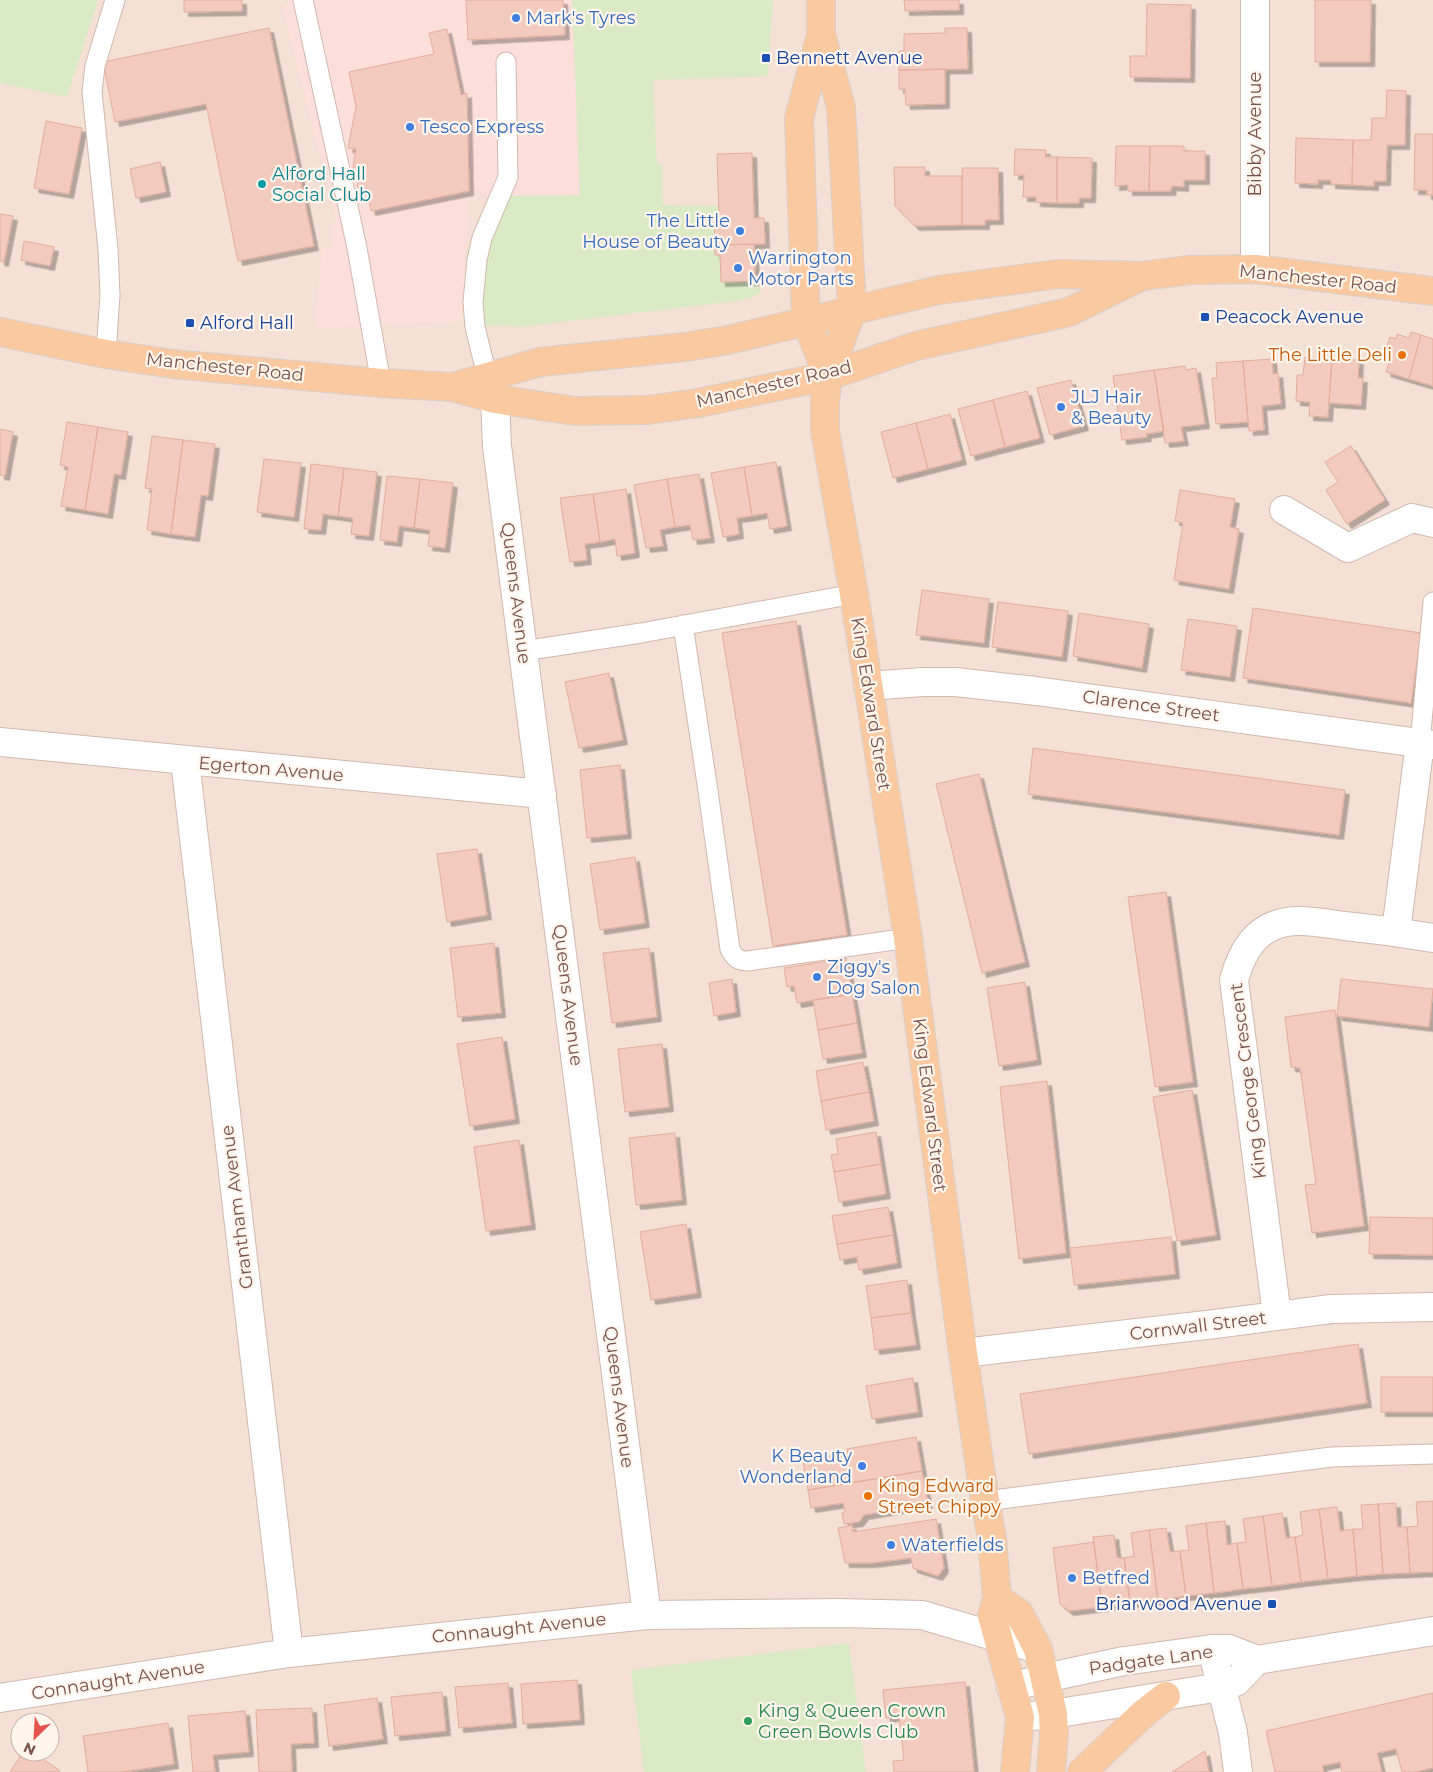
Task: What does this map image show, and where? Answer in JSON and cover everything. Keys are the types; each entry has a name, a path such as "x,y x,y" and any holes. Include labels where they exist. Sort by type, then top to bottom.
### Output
{"main road":[{"path":"821,0 821,35 799,118 806,321 828,376"},
{"path":"821,35 841,107 852,310 828,376"},
{"name":"Manchester Road","path":"491,388 540,362 685,347 728,340 939,290 1058,274 1142,276 1190,270 1255,269 1433,291"},
{"name":"Manchester Road","path":"0,332 106,354 173,364 381,383 491,388 574,411 648,410 698,403 828,376 916,346 1069,312 1142,276"},
{"name":"King Edward Street","path":"828,376 825,402 825,431 854,594 908,938 963,1353 992,1538 997,1598 992,1616 1011,1687"},
{"path":"997,1598 1019,1613 1038,1649 1053,1714 1054,1735 1051,1772"},
{"path":"1011,1687 1020,1717 1015,1772"},
{"path":"1082,1772 1142,1714 1166,1696"}],"street":[{"name":"Bibby Avenue","path":"1255,0 1255,269"},
{"name":"Queens Avenue","path":"491,388 647,1614"},
{"path":"1284,510 1348,548 1412,518 1433,523"},
{"name":"Clarence Street","path":"868,686 929,681 964,683 1426,744"},
{"name":"Egerton Avenue","path":"0,742 542,794"},
{"path":"1396,931 1426,744"},
{"name":"Grantham Avenue","path":"185,760 289,1653"},
{"name":"King George Crescent","path":"1277,1316 1234,980 1239,960 1250,944 1263,932 1278,924 1299,921 1396,931 1433,938"},
{"name":"Cornwall Street","path":"963,1353 1331,1310 1433,1307"},
{"name":"Connaught Avenue","path":"0,1698 289,1653 647,1614 839,1613 922,1615 1038,1649"},
{"path":"1257,1660 1433,1630"},
{"path":"1212,1649 1233,1733 1238,1772"},
{"name":"Padgate Lane","path":"1011,1687 1124,1661 1212,1649 1229,1649 1257,1660 1236,1682 1220,1687 1053,1714 1020,1717"}],"lane":[{"path":"106,354 110,295 108,248 92,92 95,66 115,0"},
{"path":"303,0 357,248 381,383"},
{"path":"491,388 475,327 473,302 477,260 482,238 508,177 506,62"},
{"path":"523,651 641,634 854,594"},
{"path":"1426,744 1433,602"},
{"path":"682,625 730,950 734,957 739,961 748,961 908,938"},
{"path":"985,1501 1332,1457 1433,1454"}],"shaded area":[{"path":"0,0 1433,0 1433,1772 0,1772"},
{"path":"290,0 572,0 580,195 470,195 461,321 315,329 322,248 331,249 332,225 337,222 283,9"}],"green space":[{"path":"0,0 98,0 67,97 0,83"},
{"path":"572,0 773,0 768,76 653,80 657,164 662,164 663,205 719,206 719,218 714,218 715,255 720,255 721,282 755,281 761,292 750,298 737,301 520,327 502,325 475,327 473,302 501,196 580,195"},
{"name":"King & Queen Crown Green Bowls Club","path":"849,1643 866,1772 644,1772 631,1670"}],"building":[{"path":"184,0 242,0 242,11 184,12"},
{"name":"Mark's Tyres","path":"466,0 563,0 565,35 468,40"},
{"path":"904,0 959,0 959,10 905,11"},
{"path":"1315,0 1371,0 1370,62 1315,62"},
{"path":"1147,4 1191,5 1190,78 1130,77 1130,56 1146,56"},
{"name":"Alford Hall Social Club","path":"269,28 314,246 238,261 206,104 115,122 103,62"},
{"path":"945,28 967,28 968,69 899,70 899,51 904,51 904,34 945,33"},
{"name":"Tesco Express","path":"447,29 461,95 467,93 469,191 371,211 367,189 357,187 361,169 353,167 356,149 348,148 356,106 349,72 434,54 429,33"},
{"path":"945,69 945,104 906,105 905,89 899,89 899,70"},
{"path":"1387,90 1406,91 1405,145 1387,145 1386,181 1374,181 1374,186 1352,185 1353,140 1371,140 1372,118 1386,118"},
{"path":"46,121 82,128 69,194 34,188"},
{"path":"1415,134 1433,134 1433,195 1427,195 1427,190 1414,190"},
{"path":"1296,138 1353,140 1352,185 1331,184 1331,180 1318,180 1318,184 1295,183"},
{"path":"1116,146 1150,146 1149,191 1128,191 1128,185 1115,186"},
{"path":"1150,146 1184,146 1184,151 1205,151 1205,180 1184,180 1184,187 1172,186 1171,191 1149,191"},
{"path":"1015,149 1046,150 1045,157 1057,157 1057,203 1036,202 1036,197 1023,197 1024,175 1014,175"},
{"path":"752,153 754,218 764,218 765,244 715,245 714,218 719,218 717,154"},
{"path":"1057,157 1092,158 1091,198 1079,198 1079,203 1057,203"},
{"path":"160,162 166,192 136,198 130,169"},
{"path":"894,167 925,167 925,176 962,176 962,225 915,226 895,206"},
{"path":"962,168 998,168 999,220 985,220 985,225 962,225"},
{"path":"0,214 13,216 4,262 0,261"},
{"path":"24,241 54,247 50,266 21,260"},
{"name":"Warrington Motor Parts","path":"754,244 755,281 721,282 720,255 715,255 715,245"},
{"name":"The Little Deli","path":"1411,332 1421,335 1409,379 1386,372 1391,356 1385,354 1390,337 1396,339 1397,334 1409,338"},
{"path":"1421,335 1433,339 1433,386 1409,379"},
{"path":"1305,357 1332,359 1328,417 1309,416 1310,402 1296,401 1297,375 1303,375"},
{"path":"1272,359 1273,374 1278,373 1281,404 1262,406 1264,430 1249,431 1243,361"},
{"path":"1332,359 1359,360 1358,378 1363,378 1361,405 1329,403"},
{"path":"1243,361 1248,422 1216,424 1212,378 1217,378 1216,363"},
{"path":"1185,366 1186,370 1196,368 1205,424 1181,427 1184,441 1165,443 1154,370"},
{"path":"1154,370 1164,431 1146,434 1147,437 1122,440 1113,376"},
{"name":"JLJ Hair & Beauty","path":"1071,380 1084,426 1050,435 1037,388"},
{"path":"1027,391 1040,438 1005,447 993,400"},
{"path":"993,400 1005,447 971,456 958,409"},
{"path":"950,414 962,460 928,469 916,423"},
{"path":"67,422 98,427 85,510 61,506 68,467 60,465"},
{"path":"916,423 928,469 893,478 881,432"},
{"path":"98,427 128,432 121,475 114,474 108,514 85,510"},
{"path":"0,429 13,432 5,476 0,475"},
{"path":"152,436 183,440 171,534 147,530 152,489 145,488"},
{"path":"183,440 215,444 208,496 201,495 195,537 171,534"},
{"path":"1351,446 1385,500 1347,524 1326,490 1338,482 1325,462"},
{"path":"264,459 301,463 294,517 257,512"},
{"path":"776,462 787,526 770,529 767,513 752,516 744,467"},
{"path":"311,464 344,468 338,516 323,514 321,530 304,529"},
{"path":"744,467 752,516 737,518 739,534 723,537 711,473"},
{"path":"344,468 377,472 369,536 351,534 353,518 338,516"},
{"path":"699,474 710,538 693,540 690,525 675,527 667,479"},
{"path":"387,476 420,479 414,528 399,526 397,542 380,540"},
{"path":"420,479 453,483 445,548 428,546 430,530 414,528"},
{"path":"667,479 675,527 660,530 663,546 646,548 634,485"},
{"path":"626,489 635,553 617,556 615,539 600,542 593,494"},
{"path":"1180,490 1235,499 1230,527 1239,529 1229,589 1174,580 1183,523 1175,521"},
{"path":"593,494 600,542 585,544 587,560 570,562 560,498"},
{"path":"922,590 989,599 984,643 916,635"},
{"path":"998,602 1068,611 1062,657 992,647"},
{"path":"1253,608 1421,633 1411,703 1243,678"},
{"path":"1079,613 1149,624 1142,668 1073,656"},
{"path":"1188,619 1237,626 1230,677 1181,670"},
{"path":"796,621 847,935 773,946 722,633"},
{"path":"609,673 623,740 579,748 565,682"},
{"path":"1033,748 1345,790 1339,835 1028,794"},
{"path":"620,765 627,834 587,838 580,770"},
{"path":"979,774 1025,962 982,973 936,784"},
{"path":"477,849 487,915 447,922 437,854"},
{"path":"635,857 645,923 600,930 590,864"},
{"path":"1166,892 1193,1082 1155,1087 1128,897"},
{"path":"494,943 501,1013 458,1017 450,948"},
{"path":"649,948 657,1017 612,1023 603,953"},
{"name":"Ziggy's Dog Salon","path":"846,958 852,994 797,1003 794,986 787,987 784,968"},
{"path":"732,979 736,1012 714,1016 709,983"},
{"path":"1341,979 1433,989 1429,1027 1337,1016"},
{"path":"1025,982 1037,1060 999,1066 987,988"},
{"path":"852,994 857,1023 818,1030 813,1000"},
{"path":"1335,1010 1364,1226 1312,1233 1305,1185 1316,1184 1300,1068 1291,1067 1285,1017"},
{"path":"857,1023 862,1053 823,1059 818,1030"},
{"path":"502,1037 515,1119 470,1126 457,1044"},
{"path":"662,1044 669,1107 625,1112 618,1049"},
{"path":"863,1062 869,1092 821,1101 816,1071"},
{"path":"1047,1081 1066,1253 1019,1259 1000,1087"},
{"path":"1192,1090 1216,1235 1177,1241 1153,1097"},
{"path":"869,1092 874,1121 826,1130 821,1101"},
{"path":"876,1132 881,1164 834,1172 831,1155 838,1154 836,1139"},
{"path":"675,1133 682,1200 636,1205 629,1138"},
{"path":"519,1140 531,1225 486,1231 474,1147"},
{"path":"881,1164 886,1194 839,1202 834,1172"},
{"path":"888,1207 893,1235 837,1244 832,1216"},
{"path":"1370,1217 1433,1218 1433,1255 1369,1254"},
{"path":"686,1224 697,1293 651,1300 640,1232"},
{"path":"893,1235 897,1263 859,1270 857,1257 840,1260 837,1244"},
{"path":"1171,1237 1175,1274 1074,1285 1070,1248"},
{"path":"907,1280 911,1313 871,1318 866,1286"},
{"path":"911,1313 916,1345 875,1350 871,1318"},
{"path":"1358,1344 1367,1403 1029,1454 1020,1394"},
{"path":"1381,1377 1433,1377 1433,1412 1381,1412"},
{"path":"913,1378 918,1412 872,1419 866,1386"},
{"name":"K Beauty Wonderland","path":"916,1437 922,1471 808,1490 803,1461 847,1453 847,1449"},
{"name":"King Edward Street Chippy","path":"922,1471 928,1504 864,1515 859,1522 844,1524 842,1513 845,1512 843,1503 811,1508 808,1490"},
{"path":"1433,1501 1433,1572 1410,1573 1407,1527 1418,1526 1416,1502"},
{"path":"1396,1503 1397,1527 1407,1527 1410,1573 1383,1574 1378,1504"},
{"path":"1378,1504 1383,1574 1357,1576 1353,1529 1363,1529 1361,1505"},
{"path":"1337,1507 1340,1531 1353,1529 1357,1576 1328,1579 1319,1509"},
{"path":"1319,1509 1328,1579 1301,1582 1295,1537 1303,1535 1300,1512"},
{"path":"1282,1513 1286,1538 1295,1537 1301,1582 1272,1586 1263,1516"},
{"path":"1263,1516 1272,1586 1243,1589 1237,1543 1246,1542 1243,1519"},
{"name":"Waterfields","path":"936,1519 944,1568 938,1576 913,1568 911,1558 872,1563 845,1563 838,1528 852,1525 853,1532"},
{"path":"1225,1521 1227,1545 1237,1543 1243,1589 1214,1593 1206,1523"},
{"path":"1206,1523 1214,1593 1186,1596 1180,1551 1189,1550 1186,1526"},
{"path":"1166,1528 1170,1552 1180,1551 1186,1596 1158,1600 1149,1530"},
{"path":"1149,1530 1158,1600 1130,1603 1124,1558 1134,1556 1131,1533"},
{"path":"1114,1535 1117,1558 1124,1558 1130,1603 1102,1607 1093,1537"},
{"path":"1094,1542 1102,1607 1069,1611 1060,1604 1053,1548"},
{"path":"577,1680 580,1720 523,1724 521,1684"},
{"path":"965,1682 974,1772 894,1772 893,1761 904,1760 899,1716 886,1718 883,1690"},
{"path":"508,1683 512,1723 459,1728 455,1687"},
{"path":"442,1692 446,1731 395,1736 391,1697"},
{"path":"1433,1693 1433,1768 1415,1772 1402,1772 1396,1749 1377,1753 1382,1772 1342,1772 1340,1762 1322,1766 1324,1772 1275,1772 1266,1731"},
{"path":"377,1698 383,1739 329,1746 324,1705"},
{"path":"312,1708 314,1743 291,1744 292,1772 259,1772 256,1710"},
{"path":"245,1711 249,1752 213,1755 215,1772 193,1772 188,1716"},
{"path":"168,1723 174,1764 123,1772 88,1772 83,1736"},
{"path":"1205,1751 1209,1772 1172,1772"},
{"path":"16,1762 47,1762 59,1770 58,1772 10,1772"}],"place":[{"name":"Mark's Tyres","path":"516,18"},
{"name":"Bennett Avenue","path":"766,58"},
{"name":"Tesco Express","path":"410,127"},
{"name":"Alford Hall Social Club","path":"262,184"},
{"name":"The Little House of Beauty","path":"740,231"},
{"name":"Warrington Motor Parts","path":"738,268"},
{"name":"Peacock Avenue","path":"1205,317"},
{"name":"Alford Hall","path":"190,323"},
{"name":"The Little Deli","path":"1402,355"},
{"name":"JLJ Hair & Beauty","path":"1061,407"},
{"name":"Ziggy's Dog Salon","path":"817,977"},
{"name":"K Beauty Wonderland","path":"862,1466"},
{"name":"King Edward Street Chippy","path":"868,1496"},
{"name":"Waterfields","path":"891,1545"},
{"name":"Betfred","path":"1072,1578"},
{"name":"Briarwood Avenue","path":"1272,1604"},
{"name":"King & Queen Crown Green Bowls Club","path":"748,1721"}]}
